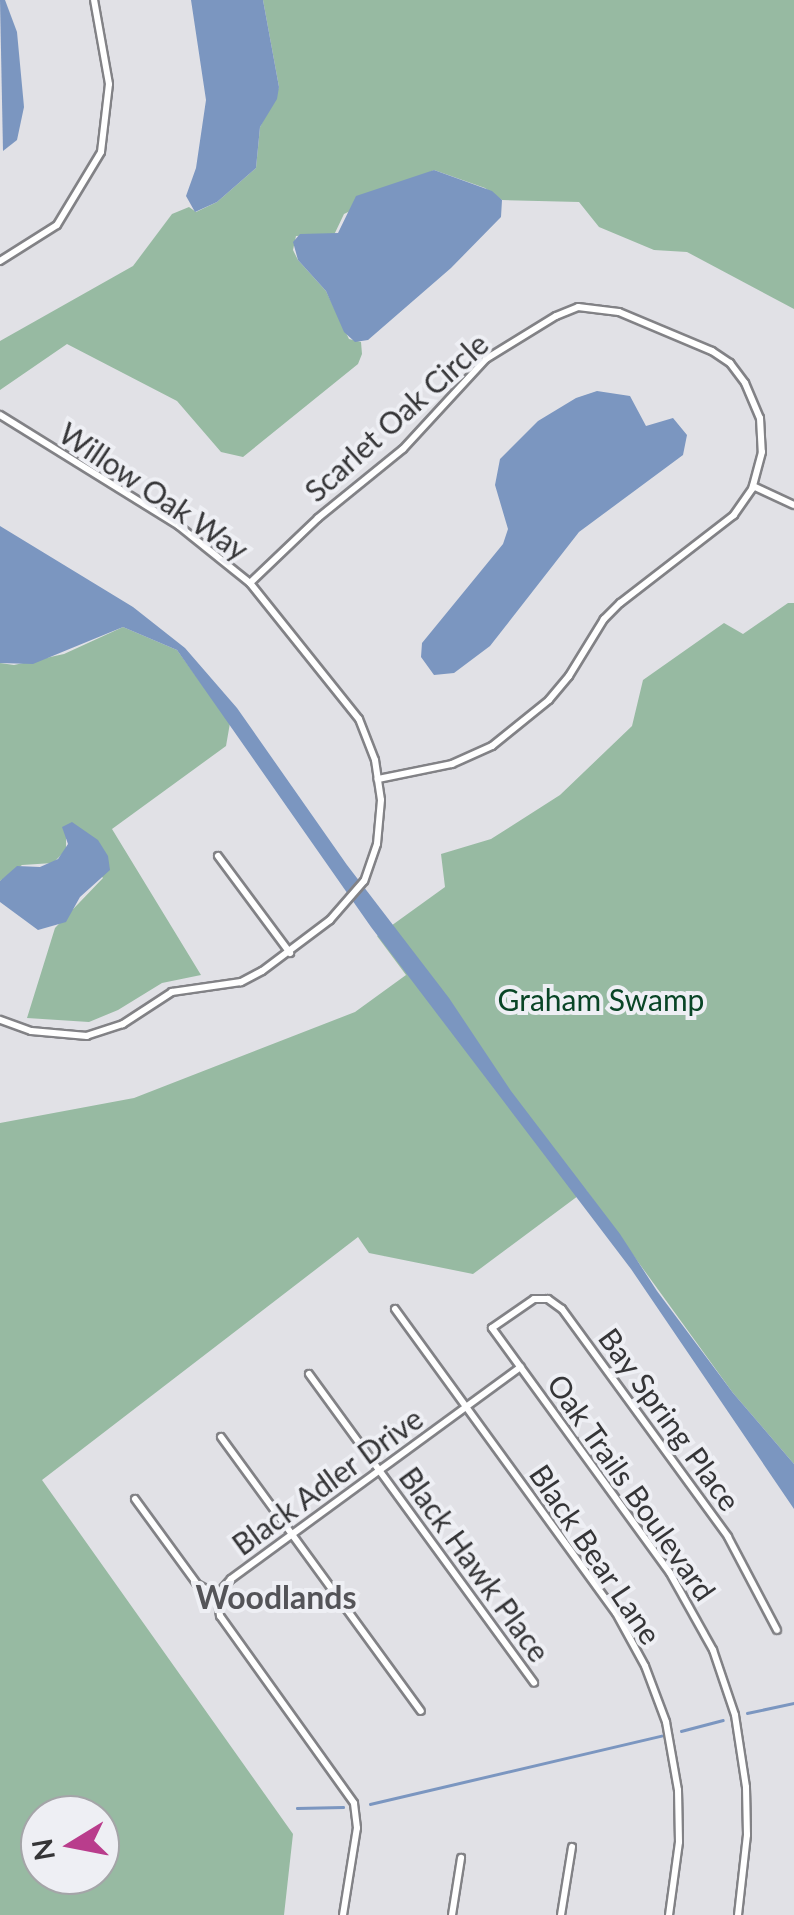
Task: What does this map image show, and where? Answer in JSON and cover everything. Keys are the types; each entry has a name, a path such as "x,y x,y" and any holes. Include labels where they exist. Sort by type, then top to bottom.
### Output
{"street":[{"path":"0,261 56,224 100,152 109,84 94,0"},
{"name":"Scarlet Oak Circle","path":"250,584 318,518 403,449 486,359 578,307 619,312 700,345 730,363 745,383 760,418 762,452 753,486 724,525 639,587 604,619 570,676 512,731 474,756 452,764 378,779"},
{"name":"Willow Oak Way","path":"0,415 179,526 250,584 348,701 369,742 378,779 377,844 364,881 347,904 290,952 241,982 172,992 123,1024 87,1036 31,1032 0,1020"},
{"path":"753,486 794,506"},
{"path":"218,856 290,952"},
{"name":"Bay Spring Place","path":"492,1328 534,1299 548,1299 562,1309 736,1548 777,1630"},
{"name":"Black Bear Lane","path":"395,1309 616,1612 651,1679 668,1733 678,1790 679,1842 669,1915"},
{"name":"Oak Trails Boulevard","path":"492,1328 682,1590 720,1666 734,1715 746,1787 747,1835 738,1915"},
{"name":"Black Adler Drive","path":"343,1915 357,1828 354,1803 220,1616 217,1594 226,1582 521,1367"},
{"name":"Black Hawk Place","path":"309,1374 534,1683"},
{"path":"221,1437 422,1711"},
{"path":"135,1500 194,1582 217,1594"},
{"path":"561,1915 572,1846"},
{"path":"452,1915 462,1858"}],"green space":[{"path":"263,0 794,0 794,309 687,252 654,250 599,227 579,202 502,200 485,188 434,170 344,214 334,235 296,236 293,250 298,260 326,291 349,339 361,342 362,354 358,364 243,457 221,452 177,401 67,344 0,390 0,341 133,266 172,214 189,207 196,212 217,202 256,168 260,127 279,87"},
{"name":"Graham Swamp","path":"788,603 794,603 794,1464 733,1393 586,1190 473,1274 369,1253 358,1237 42,1480 293,1834 284,1915 0,1915 0,1123 134,1098 355,1012 406,975 377,936 445,887 441,854 491,839 560,795 632,726 643,680 724,623 743,634"},
{"path":"123,627 177,650 230,723 226,746 112,829 201,975 162,983 118,1010 89,1022 27,1018 55,928 103,878 66,838 66,850 53,863 22,865 0,881 0,663 14,665 64,654"}],"water":[{"path":"0,0 5,0 17,32 24,107 17,140 3,151"},
{"path":"191,0 263,0 279,87 277,99 260,127 256,168 217,202 195,212 186,196 196,168 206,100"},
{"path":"434,170 492,191 502,200 501,217 451,268 368,340 355,342 344,332 326,291 298,260 293,242 300,234 338,233 356,196"},
{"path":"597,391 630,396 646,426 673,418 687,435 683,455 579,532 490,646 454,673 434,675 421,657 422,643 503,544 508,529 495,485 500,459 538,421 576,398"},
{"path":"0,526 133,607 185,648 237,708 347,865 449,998 511,1091 620,1234 657,1291 733,1393 794,1464 794,1509 631,1269 371,927 177,650 123,627 33,664 0,663"},
{"path":"72,822 98,840 108,856 110,870 80,897 66,922 38,930 0,902 0,881 17,866 40,867 58,859 68,844 62,827"}],"waterway":[{"path":"747,1713 794,1703"},
{"path":"681,1731 723,1720"},
{"path":"370,1804 661,1736"},
{"path":"297,1808 343,1807"}],"district":[{"name":"Woodlands","path":"276,1597"}]}
